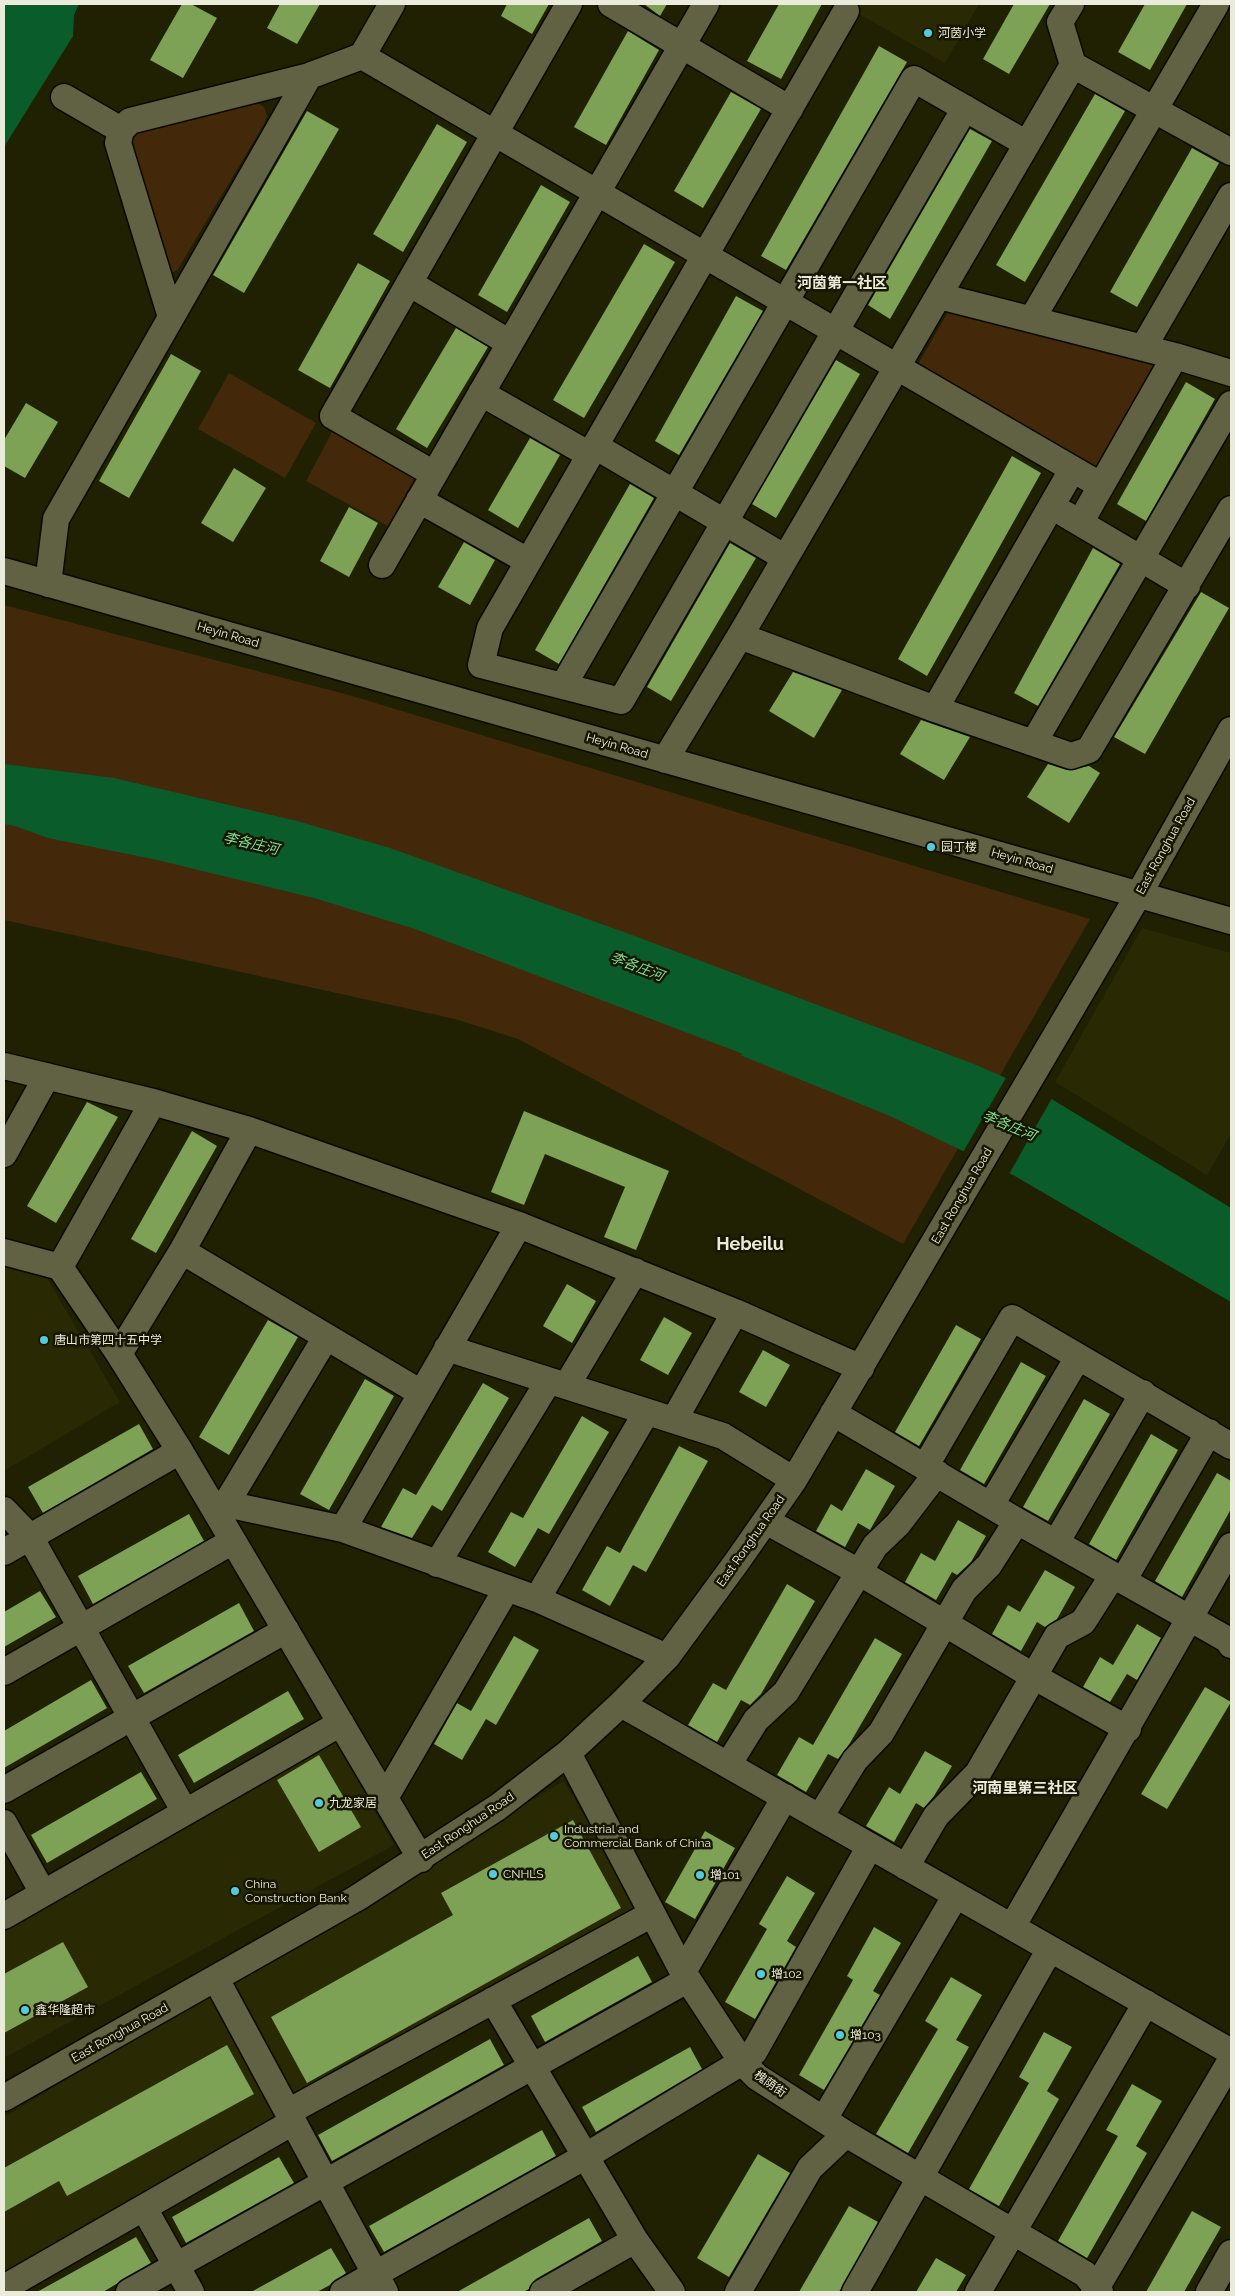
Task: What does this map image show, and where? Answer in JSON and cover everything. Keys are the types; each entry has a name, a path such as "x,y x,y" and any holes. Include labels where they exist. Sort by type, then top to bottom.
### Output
{"street":[{"path":"171,317 118,143 121,130 130,121 309,76 362,56 392,4"},
{"path":"434,474 333,416 569,4"},
{"path":"611,4 790,109"},
{"path":"382,565 706,4"},
{"path":"1071,4 1060,22 1073,65 1231,152"},
{"path":"1032,319 1216,4"},
{"path":"846,11 490,628 481,665 621,701 965,108"},
{"path":"362,56 1100,485"},
{"path":"665,760 740,636 784,557 1073,65"},
{"path":"48,584 56,519 309,76"},
{"path":"563,686 914,79 1027,144"},
{"path":"64,97 121,130"},
{"path":"1143,348 1231,196"},
{"path":"409,283 510,343"},
{"path":"939,296 1176,356 1231,373"},
{"path":"1080,523 1100,485 1176,356"},
{"path":"481,393 675,492 784,557"},
{"path":"1034,742 1231,404"},
{"path":"935,709 1072,470"},
{"path":"419,500 528,561"},
{"path":"1051,506 1187,586"},
{"path":"740,636 935,709 1071,756 1089,750 1231,509"},
{"name":"Heyin Road","path":"4,571 1231,921"},
{"name":"East Ronghua Road","path":"4,2098 216,1979 421,1859 498,1807 568,1753 622,1704 667,1657 794,1480 1139,894 1231,730"},
{"path":"4,1066 153,1102 249,1130 519,1226 635,1271 735,1312 861,1368"},
{"path":"4,1154 47,1076"},
{"path":"60,1267 153,1102"},
{"path":"119,1354 182,1251 249,1130"},
{"path":"343,1529 519,1226"},
{"path":"182,1251 421,1394"},
{"path":"4,1252 60,1267 119,1354 180,1452 218,1503 233,1541 421,1859"},
{"path":"437,1564 635,1271"},
{"path":"674,1420 735,1312"},
{"path":"728,1765 756,1720 786,1692 858,1571 875,1546 898,1524 931,1470 1012,1318 1231,1446"},
{"path":"218,1503 326,1337"},
{"path":"447,1348 723,1436 794,1480"},
{"path":"991,1505 1078,1357"},
{"path":"1056,1543 1143,1393"},
{"path":"537,1599 646,1413"},
{"path":"833,1413 1017,1521 1228,1640 1231,1645"},
{"path":"906,1867 936,1816 978,1773 1057,1636 1083,1622 1118,1578 1209,1432"},
{"path":"4,1552 180,1452"},
{"path":"218,1503 343,1529 537,1599 667,1657"},
{"path":"4,1510 30,1537 185,1812"},
{"path":"766,1521 858,1571 1033,1676 1128,1729"},
{"path":"820,1817 854,1760 881,1733 964,1590 989,1565 1017,1521"},
{"path":"4,1672 233,1541"},
{"path":"1012,1927 1128,1729 1231,1546"},
{"path":"385,1798 507,1588"},
{"path":"4,1790 286,1630"},
{"path":"622,1704 1231,2052"},
{"path":"4,1916 341,1723"},
{"name":"槐荫街","path":"568,1753 685,1976 742,2062 757,2077 846,2134 1014,2230 1085,2274 1097,2290"},
{"path":"128,2292 532,2067 685,1976 785,1797"},
{"path":"4,1823 43,1893"},
{"path":"343,2292 380,2283 742,2062 754,2052 870,1846"},
{"path":"824,2119 956,1895"},
{"path":"8,2285 144,2208 291,2117 493,2000 652,1914"},
{"path":"855,2292 1050,1949"},
{"path":"216,1979 380,2283"},
{"path":"493,2000 635,2240 672,2292"},
{"path":"978,2292 1146,2003"},
{"path":"1097,2290 1231,2060"},
{"path":"738,2292 810,2168 846,2134"},
{"path":"144,2208 191,2292"},
{"path":"543,2292 635,2240"},
{"path":"1209,2292 1231,2253"}],"shaded area":[{"name":"河茵小学","path":"841,4 979,4 945,63"},
{"path":"256,102 264,107 267,116 264,124 178,269 170,272 130,153 132,142 139,130"},
{"path":"948,312 1157,365 1096,471 916,368"},
{"path":"229,373 316,423 285,478 198,429"},
{"path":"332,432 415,477 388,526 306,481"},
{"path":"4,605 349,695 1090,919 903,1244 518,1039 455,1019 4,920"},
{"path":"1142,928 1231,953 1231,1134 1207,1175 1055,1082"},
{"name":"唐山市第四十五中学","path":"4,1267 47,1278 120,1402 4,1471"},
{"path":"336,1741 394,1845 4,2058 4,1928"},
{"path":"564,1781 640,1908 273,2111 280,2128 4,2275 4,2117"}],"water":[{"path":"4,4 79,4 74,15 73,36 4,147"},
{"name":"李各庄河","path":"4,764 114,778 297,821 390,848 632,935 974,1064 1045,1095 1231,1208 1231,1302 1013,1175 890,1116 740,1055 743,1054 415,929 314,898 153,859 48,838 4,824"}],"pier":[{"path":"1007,1076 1052,1098 1008,1176 962,1154"}],"building":[{"path":"182,4 191,4 217,18 183,78 150,60"},
{"path":"280,4 320,4 297,44 267,28"},
{"path":"507,4 549,4 532,34 501,16"},
{"path":"644,4 667,4 660,16"},
{"path":"779,4 822,4 781,79 747,61"},
{"path":"1014,4 1050,4 1009,74 983,59"},
{"path":"1145,4 1187,4 1150,70 1118,52"},
{"path":"628,31 659,50 606,145 574,127"},
{"path":"879,46 907,62 786,270 761,256"},
{"path":"731,92 761,109 703,208 674,191"},
{"path":"1095,94 1125,111 1025,282 996,265"},
{"path":"307,111 339,129 244,293 213,275"},
{"path":"437,124 467,142 403,252 373,234"},
{"path":"970,129 992,141 890,319 868,305"},
{"path":"1192,148 1219,163 1137,307 1110,292"},
{"path":"541,185 570,202 507,312 478,295"},
{"path":"644,244 675,262 584,418 553,400"},
{"path":"358,263 390,281 330,388 298,370"},
{"path":"736,296 763,311 679,455 655,441"},
{"path":"456,328 488,347 427,448 396,429"},
{"path":"171,354 201,371 129,498 99,481"},
{"path":"836,360 860,374 776,518 752,504"},
{"path":"1186,382 1215,399 1146,521 1117,504"},
{"path":"26,403 58,422 25,478 4,466 4,440"},
{"path":"530,438 560,455 518,528 488,510"},
{"path":"1012,456 1041,473 927,676 898,659"},
{"path":"234,468 266,488 233,542 201,523"},
{"path":"630,484 654,498 559,664 535,650"},
{"path":"349,507 378,523 349,577 320,561"},
{"path":"464,542 495,560 470,605 438,587"},
{"path":"730,543 756,558 671,701 647,687"},
{"path":"1093,548 1120,564 1038,706 1014,693"},
{"path":"1201,592 1229,608 1145,754 1114,737"},
{"path":"793,672 842,690 814,738 769,711"},
{"path":"921,720 970,737 944,780 900,754"},
{"path":"1048,764 1067,770 1089,766 1100,773 1069,823 1027,797"},
{"path":"87,1102 118,1117 56,1223 27,1206"},
{"path":"524,1111 669,1171 636,1250 604,1237 625,1187 545,1154 524,1205 491,1192"},
{"path":"192,1131 217,1146 156,1253 131,1239"},
{"path":"567,1284 596,1301 572,1343 543,1326"},
{"path":"664,1317 692,1333 668,1375 640,1360"},
{"path":"268,1320 298,1337 229,1455 199,1437"},
{"path":"956,1325 981,1339 919,1446 895,1432"},
{"path":"763,1350 790,1365 766,1407 739,1392"},
{"path":"1021,1362 1046,1376 984,1484 960,1470"},
{"path":"365,1379 394,1396 329,1510 300,1494"},
{"path":"483,1383 509,1398 442,1511 432,1505 412,1538 381,1527 403,1488 416,1495"},
{"path":"1084,1399 1110,1414 1048,1521 1023,1507"},
{"path":"582,1416 609,1432 549,1534 538,1528 515,1567 488,1552 511,1512 523,1518"},
{"path":"139,1424 153,1449 43,1513 28,1487"},
{"path":"1151,1434 1178,1450 1116,1560 1089,1544"},
{"path":"679,1446 708,1461 646,1572 633,1565 610,1606 582,1590 607,1546 620,1553"},
{"path":"866,1469 895,1486 870,1530 858,1523 845,1547 816,1531 831,1504 842,1511"},
{"path":"1217,1473 1231,1481 1231,1509 1182,1597 1155,1581"},
{"path":"189,1514 204,1541 93,1604 78,1576"},
{"path":"958,1520 986,1536 971,1562 957,1575 952,1572 936,1600 905,1582 921,1553 935,1561"},
{"path":"1045,1570 1075,1587 1057,1619 1045,1627 1037,1622 1021,1651 992,1634 1008,1605 1020,1612"},
{"path":"787,1584 815,1601 761,1694 750,1705 741,1700 717,1742 688,1725 713,1683 726,1690"},
{"path":"40,1591 56,1617 4,1647 4,1612"},
{"path":"239,1603 254,1631 144,1693 128,1666"},
{"path":"1137,1624 1161,1638 1137,1680 1127,1674 1110,1702 1083,1687 1100,1657 1113,1665"},
{"path":"514,1636 539,1650 496,1725 486,1719 462,1760 434,1744 457,1703 471,1711"},
{"path":"875,1638 902,1654 850,1743 838,1759 828,1754 806,1792 777,1775 799,1737 813,1745"},
{"path":"91,1680 107,1708 4,1768 4,1731"},
{"path":"1205,1687 1231,1702 1167,1809 1141,1794"},
{"path":"288,1691 304,1719 194,1783 178,1755"},
{"path":"925,1751 952,1766 934,1796 924,1808 916,1803 894,1842 866,1826 889,1787 900,1794"},
{"name":"九龙家居","path":"319,1755 361,1827 319,1852 277,1780"},
{"path":"141,1772 157,1799 47,1863 31,1835"},
{"path":"573,1820 621,1908 307,2083 271,2017 453,1915 441,1893"},
{"name":"增101","path":"705,1831 735,1848 695,1919 665,1902"},
{"name":"增102","path":"787,1876 815,1893 787,1941 796,1947 755,2019 725,2002 767,1929 759,1924"},
{"name":"增103","path":"874,1927 901,1943 873,1991 880,1995 824,2090 799,2075 853,1980 847,1976"},
{"name":"鑫华隆超市","path":"63,1942 88,1987 4,2033 4,1974"},
{"path":"638,1956 652,1982 545,2042 531,2016"},
{"path":"951,1977 982,1995 956,2040 969,2047 908,2153 876,2134 938,2029 925,2021"},
{"path":"1044,2032 1072,2047 1047,2091 1059,2099 999,2206 969,2189 1029,2083 1019,2077"},
{"path":"490,2039 504,2065 332,2161 318,2135"},
{"path":"227,2045 254,2094 67,2196 59,2181 4,2212 4,2168"},
{"path":"690,2047 702,2069 596,2132 582,2107"},
{"path":"1132,2084 1162,2101 1136,2146 1147,2153 1087,2258 1058,2241 1118,2136 1106,2130"},
{"path":"542,2130 556,2156 384,2252 369,2226"},
{"path":"758,2154 790,2173 729,2277 697,2258"},
{"path":"279,2157 294,2183 186,2243 172,2217"},
{"path":"849,2206 878,2222 839,2292 799,2292"},
{"path":"1192,2211 1221,2227 1184,2292 1146,2292"},
{"path":"589,2218 602,2241 536,2279 529,2289 523,2292 457,2292"},
{"path":"136,2237 151,2263 103,2292 37,2292"},
{"path":"331,2248 346,2273 330,2285 317,2292 251,2292"},
{"path":"936,2258 966,2275 956,2292 916,2292"}],"place":[{"name":"河茵小学","path":"928,33"},
{"name":"园丁楼","path":"931,847"},
{"name":"唐山市第四十五中学","path":"44,1340"},
{"name":"九龙家居","path":"319,1803"},
{"name":"Industrial and Commercial Bank of China","path":"554,1836"},
{"name":"CNHLS","path":"493,1874"},
{"name":"增101","path":"700,1875"},
{"name":"China Construction Bank","path":"235,1891"},
{"name":"增102","path":"761,1974"},
{"name":"鑫华隆超市","path":"25,2010"},
{"name":"增103","path":"840,2035"}],"district":[{"name":"河茵第一社区","path":"842,283"},
{"name":"Hebeilu","path":"750,1245"},
{"name":"河南里第三社区","path":"1025,1788"}]}
